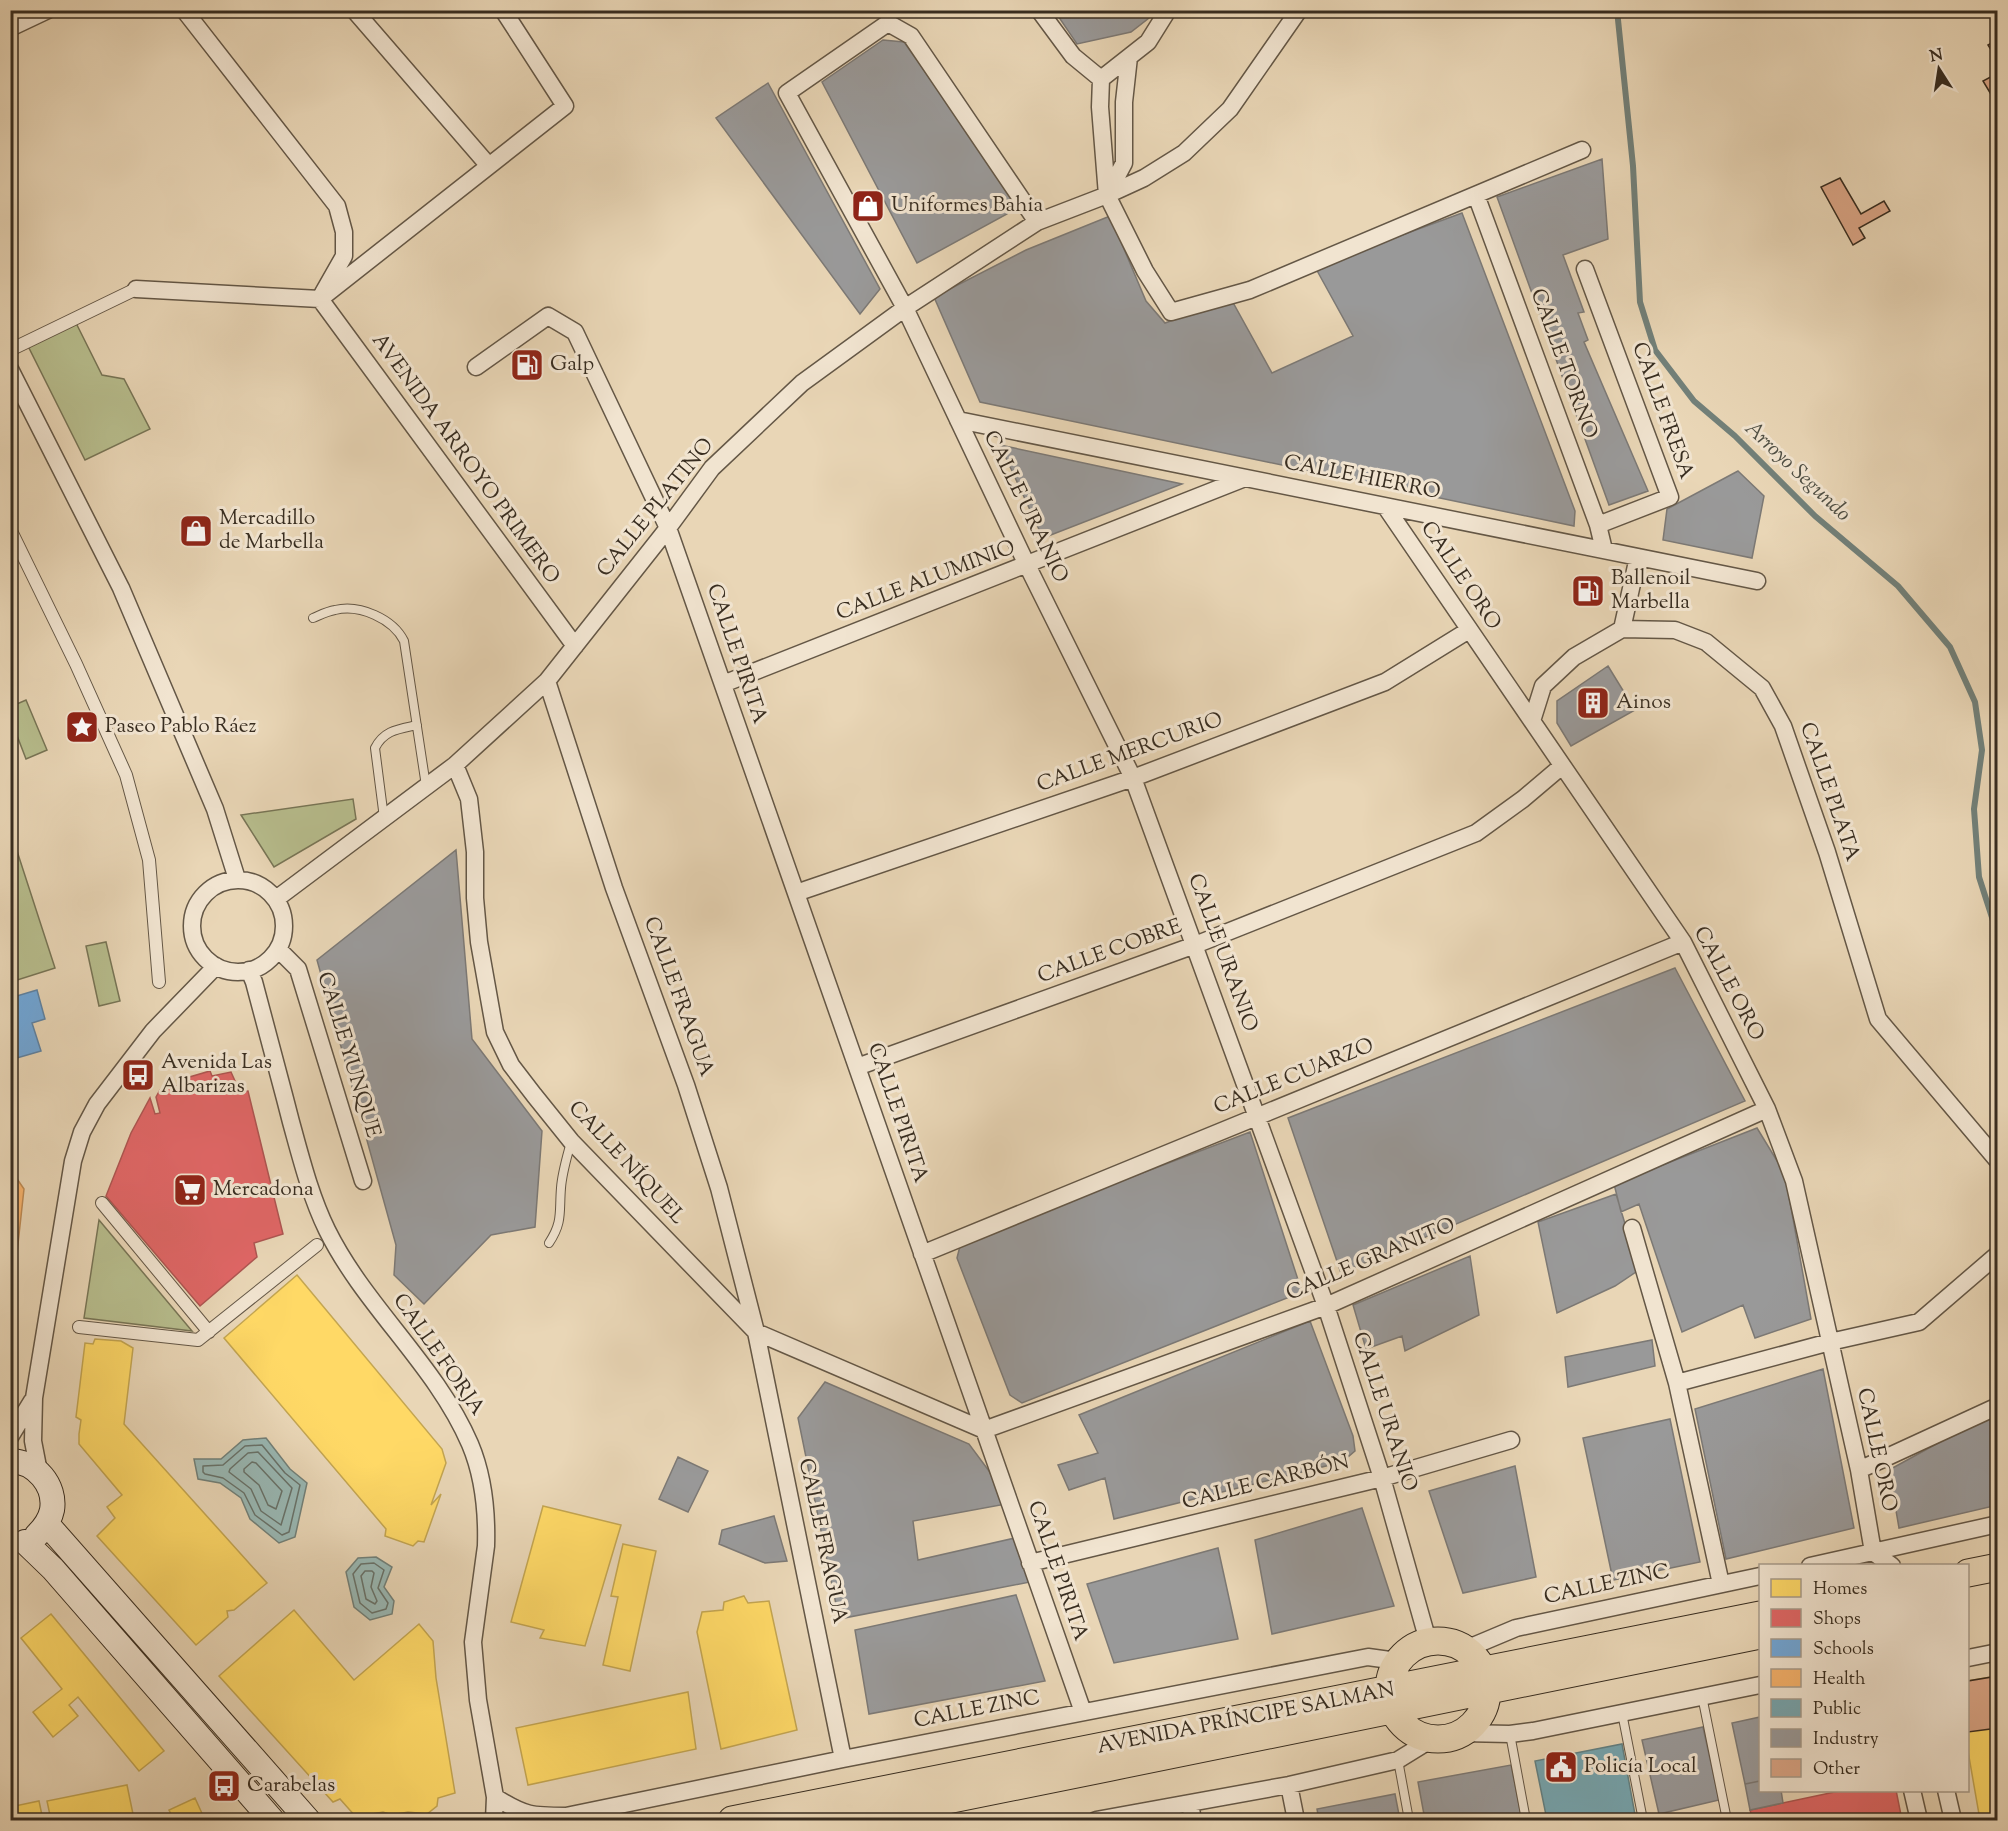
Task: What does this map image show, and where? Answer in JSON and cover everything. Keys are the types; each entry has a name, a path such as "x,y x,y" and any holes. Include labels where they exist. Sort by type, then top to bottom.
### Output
{"main road":[{"path":"10,1461 28,1465 39,1472 48,1483 52,1496 52,1510 47,1524 38,1535 18,1544"},
{"path":"47,1524 308,1821"},
{"path":"18,1544 53,1569 272,1821"},
{"name":"AVENIDA PRÍNCIPE SALMAN","path":"1486,1681 1522,1664 1759,1615"},
{"name":"AVENIDA PRÍNCIPE SALMAN","path":"732,1821 1486,1681 1759,1635"},
{"path":"1428,1641 1448,1641 1466,1649 1476,1658 1486,1681 1485,1704 1473,1725 1462,1733 1448,1738 1432,1739 1409,1730 1399,1721 1390,1700 1390,1675 1397,1661 1411,1648 1428,1641"},
{"name":"AVENIDA PRÍNCIPE SALMAN","path":"848,1821 1390,1700"}],"street":[{"path":"10,28 48,10"},
{"path":"184,10 337,206 344,232 344,256 320,299"},
{"path":"354,10 489,166"},
{"path":"10,350 136,289 320,299 565,106 502,10"},
{"path":"1039,10 1073,56 1101,79"},
{"path":"1168,10 1148,42 1101,79 1100,107 1107,195 1145,271 1171,312 1250,290 1582,150"},
{"name":"CALLE PLATINO","path":"276,899 455,765 547,681 668,528 712,468 802,383 905,308 1036,222 1144,178 1184,153 1230,109 1299,10"},
{"name":"CALLE URANIO","path":"1036,222 911,36 888,23 787,93 905,308 1027,565 1133,778 1196,945 1326,1306 1382,1478 1428,1641"},
{"path":"1107,195 1124,163 1124,102 1129,57"},
{"name":"CALLE TORNO","path":"1476,195 1598,525 1604,550"},
{"name":"CALLE FRESA","path":"1585,268 1670,497 1598,525"},
{"name":"AVENIDA ARROYO PRIMERO","path":"320,299 575,646"},
{"name":"CALLE PIRITA","path":"476,367 548,316 575,332 668,528 1083,1712"},
{"path":"10,369 121,588 215,809 237,879"},
{"name":"CALLE HIERRO","path":"958,420 1756,580"},
{"name":"CALLE ALUMINIO","path":"723,684 1245,478"},
{"name":"CALLE ORO","path":"1385,506 1683,942 1767,1108 1794,1180 1859,1470 1873,1552"},
{"path":"10,528 76,664 126,775 149,860 159,982"},
{"path":"1532,721 1543,686 1574,657 1622,628 1638,557"},
{"name":"CALLE PLATA","path":"1622,628 1675,630 1706,642 1762,688 1783,726 1824,841 1878,1019 1998,1161"},
{"name":"CALLE MERCURIO","path":"796,893 1133,778 1385,682 1469,630"},
{"name":"CALLE FRAGUA","path":"547,681 614,888 686,1085 716,1178 756,1332 843,1759"},
{"name":"CALLE NÍQUEL","path":"455,765 469,799 475,852 475,898 479,942 495,1032 511,1065 571,1141 756,1332 984,1430"},
{"name":"CALLE COBRE","path":"857,1067 1196,945 1476,833 1523,799 1562,765"},
{"path":"237,879 255,883 267,889 276,899 282,910 283,937 278,949 265,962 249,970 238,972 216,966 205,958 197,946 193,933 192,916 205,894 216,885 237,879"},
{"name":"CALLE CUARZO","path":"922,1254 1683,942"},
{"name":"CALLE YUNQUE","path":"278,949 298,969 363,1180"},
{"path":"39,1472 33,1441 34,1398 73,1161 82,1132 97,1104 153,1031 216,966"},
{"name":"CALLE FORJA","path":"249,970 310,1189 326,1228 344,1259 454,1413 471,1446 477,1464 487,1512 487,1531 473,1642 474,1664 495,1797 494,1821"},
{"name":"CALLE GRANITO","path":"984,1430 1326,1306 1767,1108"},
{"path":"102,1203 209,1332"},
{"path":"1632,1228 1677,1383 1721,1584"},
{"path":"79,1328 198,1340 317,1245"},
{"path":"1677,1383 1830,1342 1919,1322 1998,1254"},
{"path":"10,1437 34,1398"},
{"path":"1859,1470 1998,1406"},
{"name":"CALLE CARBÓN","path":"1030,1563 1382,1478 1511,1440"},
{"path":"1819,1564 1998,1524"},
{"path":"1873,1552 1889,1564"},
{"name":"CALLE ZINC","path":"1466,1649 1516,1628 1759,1576"},
{"path":"1969,1658 1998,1652"},
{"name":"CALLE ZINC","path":"495,1797 519,1812 563,1818 843,1759 1368,1657 1397,1661"},
{"path":"1462,1733 1510,1734 1759,1685"},
{"path":"1096,1821 1289,1785 1398,1760 1432,1739"},
{"path":"1289,1785 1296,1821"},
{"path":"1912,1792 1919,1821"},
{"path":"1946,1792 1953,1821"},
{"path":"495,1797 509,1821"},
{"path":"1190,1804 1193,1821"}],"lane":[{"path":"313,618 336,609 355,609 385,620 399,630 404,641 426,787"},
{"path":"384,818 375,748 380,738 389,732 417,725"},
{"path":"549,1243 558,1230 561,1188 571,1141"},
{"path":"1702,1696 1727,1821"},
{"path":"1622,1713 1643,1821"},
{"path":"1510,1734 1526,1821"},
{"path":"1398,1760 1409,1821"}],"green space":[{"path":"76,323 102,375 124,379 150,429 85,460 28,346"},
{"path":"26,700 47,750 26,759 11,720 10,707"},
{"path":"353,799 356,819 274,867 241,815"},
{"path":"17,851 55,968 11,982 11,853"},
{"path":"106,942 120,1001 99,1006 86,946"},
{"path":"99,1220 192,1331 84,1318"}],"water":[{"path":"266,1438 290,1469 307,1483 295,1537 279,1543 250,1519 241,1498 220,1483 198,1479 194,1459 221,1459 243,1440"},
{"path":"376,1557 392,1567 384,1587 394,1601 392,1614 370,1620 354,1607 346,1572 358,1558"}],"building: Homes":[{"path":"228,1077 268,1230 202,1247 163,1093 203,1086"},
{"path":"297,1275 442,1449 446,1463 431,1505 441,1494 424,1542 418,1541 413,1546 385,1536 386,1529 224,1338"},
{"path":"95,1339 121,1341 133,1348 124,1424 267,1583 234,1610 227,1611 228,1617 196,1645 97,1536 115,1518 107,1507 122,1495 79,1444 81,1420 76,1417 85,1343 93,1344"},
{"path":"543,1506 621,1525 585,1646 540,1638 544,1630 511,1622"},
{"path":"623,1544 656,1551 630,1671 603,1665 618,1597 611,1596"},
{"path":"744,1596 748,1603 769,1601 797,1730 721,1749 697,1632 702,1612 723,1610 724,1602"},
{"path":"294,1610 354,1680 419,1624 433,1641 436,1678 455,1793 438,1798 437,1806 427,1814 408,1812 392,1815 383,1812 356,1817 340,1799 333,1802 219,1676"},
{"path":"51,1614 164,1751 139,1771 78,1697 69,1705 78,1716 53,1737 33,1712 62,1689 21,1638"},
{"path":"1998,1676 1998,1820 1980,1820 1969,1757 1969,1681"},
{"path":"688,1692 696,1749 528,1785 516,1728"},
{"path":"127,1785 133,1814 102,1820 51,1820 47,1801"},
{"path":"195,1798 205,1820 174,1820 169,1810"},
{"path":"39,1801 43,1820 10,1820 10,1807"}],"building: Shops":[{"name":"Mercadona","path":"210,1071 212,1076 231,1072 240,1092 248,1091 283,1234 254,1243 257,1257 200,1306 106,1196 131,1133 150,1098 155,1114 160,1113 156,1097 160,1090 180,1085 179,1080"},
{"path":"1835,1792 1896,1792 1902,1820 1753,1820 1750,1810"}],"building: Schools":[{"path":"37,990 45,1019 32,1023 41,1051 10,1060 10,998"}],"building: Health":[{"path":"10,1165 24,1189 10,1317"}],"building: Public":[{"path":"1622,1744 1636,1820 1547,1820 1535,1761"}],"building: Industry":[{"path":"1054,10 1153,10 1149,18 1131,32 1077,44"},
{"path":"883,40 904,42 1015,199 1007,214 917,263 822,82"},
{"path":"768,83 880,289 860,314 716,118"},
{"path":"1602,159 1608,239 1563,255 1584,312 1578,313 1588,340 1584,342 1648,491 1609,505 1497,197"},
{"path":"1462,213 1575,511 1574,526 980,402 934,297 1026,250 1110,216 1146,301 1165,323 1231,299 1272,373 1353,336 1315,267"},
{"path":"1000,445 1182,484 1043,538"},
{"path":"1738,471 1764,496 1752,558 1663,540 1667,509"},
{"name":"Ainos","path":"1608,666 1635,710 1571,746 1557,723 1557,701"},
{"path":"456,850 472,1039 542,1131 535,1227 491,1235 424,1304 394,1275 396,1245 317,960"},
{"path":"1675,968 1745,1101 1341,1273 1288,1118"},
{"path":"1757,1128 1785,1174 1811,1319 1755,1338 1743,1305 1682,1332 1639,1204 1621,1212 1614,1184"},
{"path":"1250,1132 1302,1292 1022,1403 1010,1395 957,1258 961,1242"},
{"path":"1616,1194 1639,1270 1615,1286 1557,1313 1538,1222"},
{"path":"1470,1256 1479,1315 1405,1351 1402,1336 1366,1349 1353,1305"},
{"path":"1310,1321 1353,1436 1355,1451 1342,1462 1114,1519 1105,1478 1069,1490 1058,1465 1098,1453 1079,1415"},
{"path":"1652,1340 1655,1366 1568,1387 1565,1357"},
{"path":"1823,1369 1854,1528 1726,1559 1695,1409"},
{"path":"825,1382 969,1444 989,1471 1006,1504 913,1521 918,1560 1015,1538 1030,1582 839,1619 798,1418"},
{"path":"1998,1410 1998,1505 1899,1528 1889,1470"},
{"path":"1670,1419 1700,1562 1613,1580 1583,1438"},
{"path":"678,1457 708,1471 688,1512 659,1499"},
{"path":"1515,1466 1536,1577 1463,1593 1429,1491"},
{"path":"1362,1508 1394,1606 1272,1634 1255,1540"},
{"path":"774,1516 787,1561 765,1563 719,1544 722,1530"},
{"path":"1218,1548 1238,1639 1114,1663 1087,1584"},
{"path":"1016,1595 1045,1681 869,1714 855,1630"},
{"path":"1759,1717 1759,1781 1745,1784 1732,1723"},
{"path":"1703,1727 1719,1800 1659,1814 1642,1740"},
{"path":"1511,1765 1522,1820 1425,1820 1418,1782"},
{"path":"1759,1781 1759,1792 1781,1792 1783,1803 1750,1810 1745,1784"},
{"path":"1395,1794 1400,1820 1319,1820 1317,1809"}],"building: Other":[{"path":"1998,39 1998,61 1988,45"},
{"path":"1998,73 1998,106 1983,81"},
{"path":"1840,178 1861,214 1884,201 1890,211 1859,228 1865,238 1853,245 1821,187"},
{"path":"1998,1676 1998,1728 1969,1732 1969,1681"}],"waterway":[{"name":"Arroyo Segundo","path":"1617,10 1633,166 1640,302 1655,350 1694,401 1735,436 1815,516 1898,586 1950,647 1975,702 1982,750 1974,809 1979,877 1998,936"}],"place":[{"name":"Uniformes Bahia","path":"868,206"},
{"name":"Galp","path":"527,365"},
{"name":"Mercadillo de Marbella","path":"196,531"},
{"name":"Ballenoil Marbella","path":"1588,591"},
{"name":"Ainos","path":"1593,703"},
{"name":"Paseo Pablo Ráez","path":"82,727"},
{"name":"Avenida Las Albarizas","path":"138,1075"},
{"name":"Mercadona","path":"190,1190"},
{"name":"Policía Local","path":"1561,1767"},
{"name":"Carabelas","path":"224,1786"}]}
